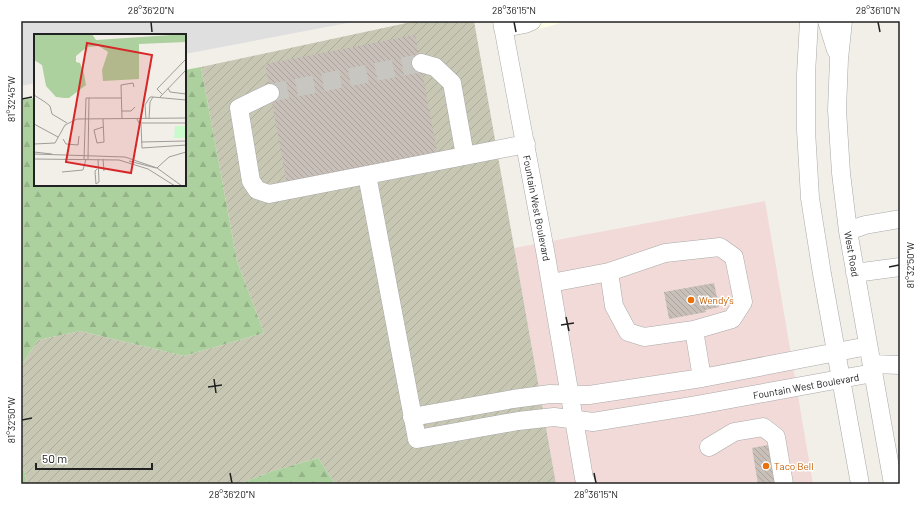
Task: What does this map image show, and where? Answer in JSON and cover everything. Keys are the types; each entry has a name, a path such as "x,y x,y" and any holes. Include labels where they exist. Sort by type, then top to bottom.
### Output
{"street":[{"path":"503,25 525,24 532,21"},
{"path":"809,21 806,74 806,130 810,198 822,274 860,484"},
{"path":"827,21 839,59"},
{"name":"West Road","path":"843,21 839,59 837,110 841,173 855,273 893,484"},
{"name":"Fountain West Boulevard","path":"503,25 551,283 574,420 593,422 692,406 842,379 873,369 900,365"},
{"path":"421,63 435,67 452,83 465,156"},
{"path":"270,93 239,108 252,182 257,190 269,194 526,144"},
{"path":"367,175 416,439 518,421 554,417 574,420 584,478 587,484"},
{"path":"848,231 865,225 900,219"},
{"path":"551,283 609,272 665,253 720,247 734,257 743,302 732,319 694,330 644,337 628,332 614,306 609,272"},
{"path":"855,273 900,267"},
{"path":"694,330 702,378"},
{"path":"412,417 550,394 589,395 702,378 868,346"},
{"path":"513,399 518,421"},
{"path":"709,447 734,432 763,427 776,437 784,484"}],"shaded area":[{"path":"21,21 358,21 186,54 186,34 34,34 34,83 21,86"},
{"path":"416,21 474,21 556,484 335,484 318,458 273,471 239,484 27,484 25,473 21,465 21,366 38,340 80,331 184,356 264,333 237,261 201,67"},
{"path":"527,21 568,21 532,31"},
{"path":"765,201 813,484 556,484 514,248"}],"green space":[{"path":"201,67 237,261 264,333 184,356 80,331 38,340 21,366 21,100 34,98 34,186 186,186 186,70"},
{"path":"318,458 335,484 239,484 273,471"},
{"path":"21,465 25,473 27,484 21,484"}],"building":[{"path":"415,35 438,157 422,156 304,178 304,181 287,184 265,64"},
{"name":"Wendy's","path":"714,283 719,307 705,310 706,312 669,319 664,292"},
{"name":"Taco Bell","path":"773,444 779,484 758,484 752,448"}],"tunnel":[{"path":"270,93 421,63"}],"place":[{"name":"Wendy's","path":"691,300"},
{"name":"Taco Bell","path":"766,466"}]}
